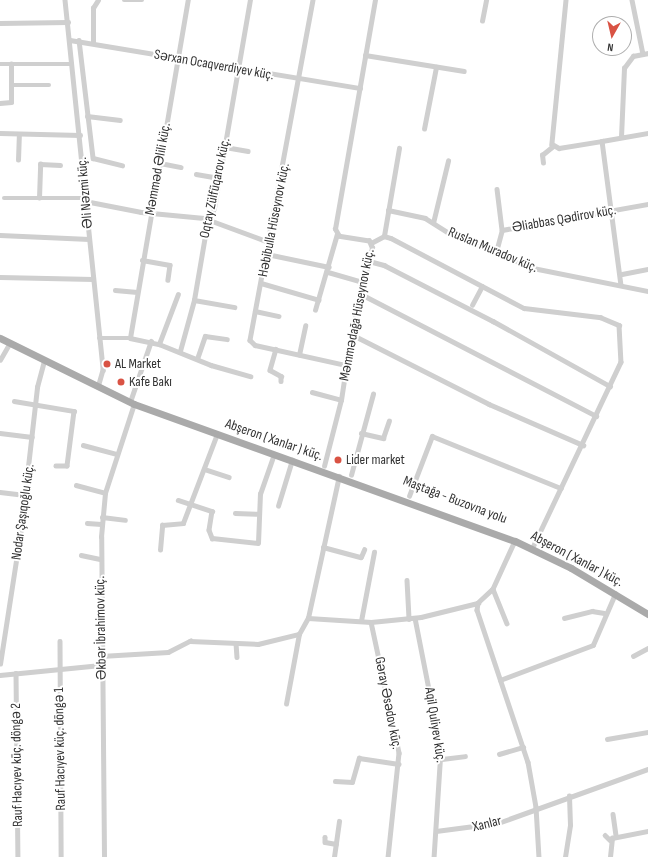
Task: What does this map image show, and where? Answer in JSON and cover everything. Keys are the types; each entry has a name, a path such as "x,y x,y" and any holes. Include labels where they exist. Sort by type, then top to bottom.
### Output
{"main road":[{"name":"Maştağa - Buzovna yolu","path":"0,333 98,386 133,402 409,496 533,546 574,564 648,609"},
{"path":"0,338 44,361 98,386"},
{"name":"Abşeron ( Xanlar ) küç.","path":"133,402 217,434 339,476 515,541 533,546 648,614"}],"street":[{"name":"Əli Nəzmi küç.","path":"66,0 103,370 98,386"},
{"path":"93,42 94,8 98,0"},
{"path":"124,0 142,0"},
{"name":"Məmməd Əlili küç.","path":"130,338 150,211 160,163 188,0"},
{"name":"Oqtay Zülfüqarov küç.","path":"180,351 194,300 209,219 219,178 250,0"},
{"name":"Həbibulla Hüseynov küç.","path":"313,0 267,254 255,311 251,342 346,365"},
{"path":"315,310 337,234 375,0"},
{"path":"482,21 486,0"},
{"path":"552,146 566,0"},
{"path":"621,137 624,68 634,56 645,54 632,0"},
{"path":"0,23 68,22"},
{"name":"Sərxan Ocaqverdiyev küç.","path":"70,40 93,42 238,69 360,88"},
{"path":"79,40 87,116 94,160 122,164"},
{"path":"365,55 464,71"},
{"path":"0,64 72,64"},
{"path":"0,103 11,102 11,64"},
{"path":"424,129 436,67"},
{"path":"12,85 49,85"},
{"path":"87,116 120,120"},
{"path":"0,132 19,135 80,135"},
{"path":"543,163 542,155 552,146 648,133"},
{"path":"18,160 19,135"},
{"path":"602,140 622,274 621,285"},
{"path":"225,147 248,151"},
{"path":"384,236 399,148"},
{"path":"433,223 448,162"},
{"path":"160,163 181,167"},
{"path":"39,198 40,164 60,164"},
{"path":"196,174 219,178"},
{"path":"498,189 502,230"},
{"path":"4,198 85,199 150,211 209,219 269,242"},
{"name":"Əliabbas Qədirov küç.","path":"496,252 502,230 648,204"},
{"name":"Ruslan Muradov küç.","path":"388,210 433,223 496,252 544,271 648,291"},
{"name":"Məmmədağa Hüseynov küç.","path":"324,466 342,400 351,334 369,261 371,242 337,234"},
{"path":"0,235 89,239"},
{"path":"371,242 384,236"},
{"path":"384,236 524,308 600,317 616,323 620,328 622,358 583,445 533,546"},
{"path":"267,254 328,269 364,282"},
{"path":"142,260 170,265 168,280"},
{"path":"369,261 384,265 493,321 610,386"},
{"path":"622,274 648,269"},
{"path":"0,277 93,279"},
{"path":"261,283 319,300"},
{"path":"472,305 482,286"},
{"path":"115,290 137,292"},
{"path":"160,344 178,294"},
{"path":"361,294 596,416"},
{"path":"194,300 234,308"},
{"path":"255,311 278,316"},
{"path":"299,354 305,326"},
{"path":"351,334 489,404 583,445"},
{"path":"197,359 205,336 226,339"},
{"path":"99,338 130,338 151,341 180,351 197,359 250,376"},
{"name":"Əkbər İbrahimov küç.","path":"104,857 100,559 102,517 106,493 151,341"},
{"path":"0,360 10,343"},
{"path":"276,349 270,370 281,376 281,381"},
{"name":"Nodar Şaşıqoğlu küç.","path":"0,664 25,495 35,404 44,361"},
{"path":"312,392 342,400"},
{"path":"350,475 373,394"},
{"path":"14,401 74,411 67,466 56,466"},
{"path":"361,433 383,438 389,421"},
{"path":"0,433 32,437"},
{"path":"160,550 162,526 181,525 217,434"},
{"path":"409,496 432,436 561,488"},
{"path":"83,445 117,454"},
{"path":"178,500 212,511 209,530 212,538 258,543 261,491 274,454"},
{"path":"278,506 292,460"},
{"path":"204,469 229,477"},
{"path":"286,704 299,634 308,618 339,476"},
{"path":"76,486 106,493"},
{"path":"0,492 25,495"},
{"path":"235,513 260,514"},
{"path":"102,517 125,520"},
{"path":"86,523 102,524"},
{"path":"308,618 371,622 415,618 478,603 493,589 515,541"},
{"path":"323,547 360,557 364,550"},
{"path":"361,621 374,552"},
{"path":"81,555 100,559"},
{"path":"407,580 409,618"},
{"path":"493,589 507,623"},
{"path":"500,680 593,645 604,613 616,594"},
{"path":"478,603 478,613 523,747 536,807 539,857"},
{"path":"564,618 592,611 604,613"},
{"name":"Aqil Quliyev küç.","path":"415,618 442,759 434,857"},
{"name":"Gəray Əsədov küç.","path":"371,622 398,742 399,764 388,857"},
{"path":"101,656 168,652 190,641 266,643 299,634"},
{"name":"Rauf Hacıyev küç. döngə 1","path":"60,641 61,857"},
{"path":"236,643 237,657"},
{"path":"633,656 648,648"},
{"path":"0,675 101,665"},
{"name":"Rauf Hacıyev küç. döngə 2","path":"16,673 18,857"},
{"path":"607,740 648,732"},
{"path":"499,754 523,747"},
{"path":"442,759 465,756"},
{"path":"335,781 352,782 359,758 399,764"},
{"name":"Xanlar","path":"436,831 498,823 536,807 648,768"},
{"path":"565,857 570,825 568,796"},
{"path":"612,814 616,836"},
{"path":"334,857 339,821"},
{"path":"610,840 616,836 648,831"},
{"path":"605,834 610,840 610,857"},
{"path":"325,837 325,842 336,844"}],"place":[{"name":"AL Market","path":"107,364"},
{"name":"Kafe Bakı","path":"121,382"},
{"name":"Lider market","path":"338,460"}]}
